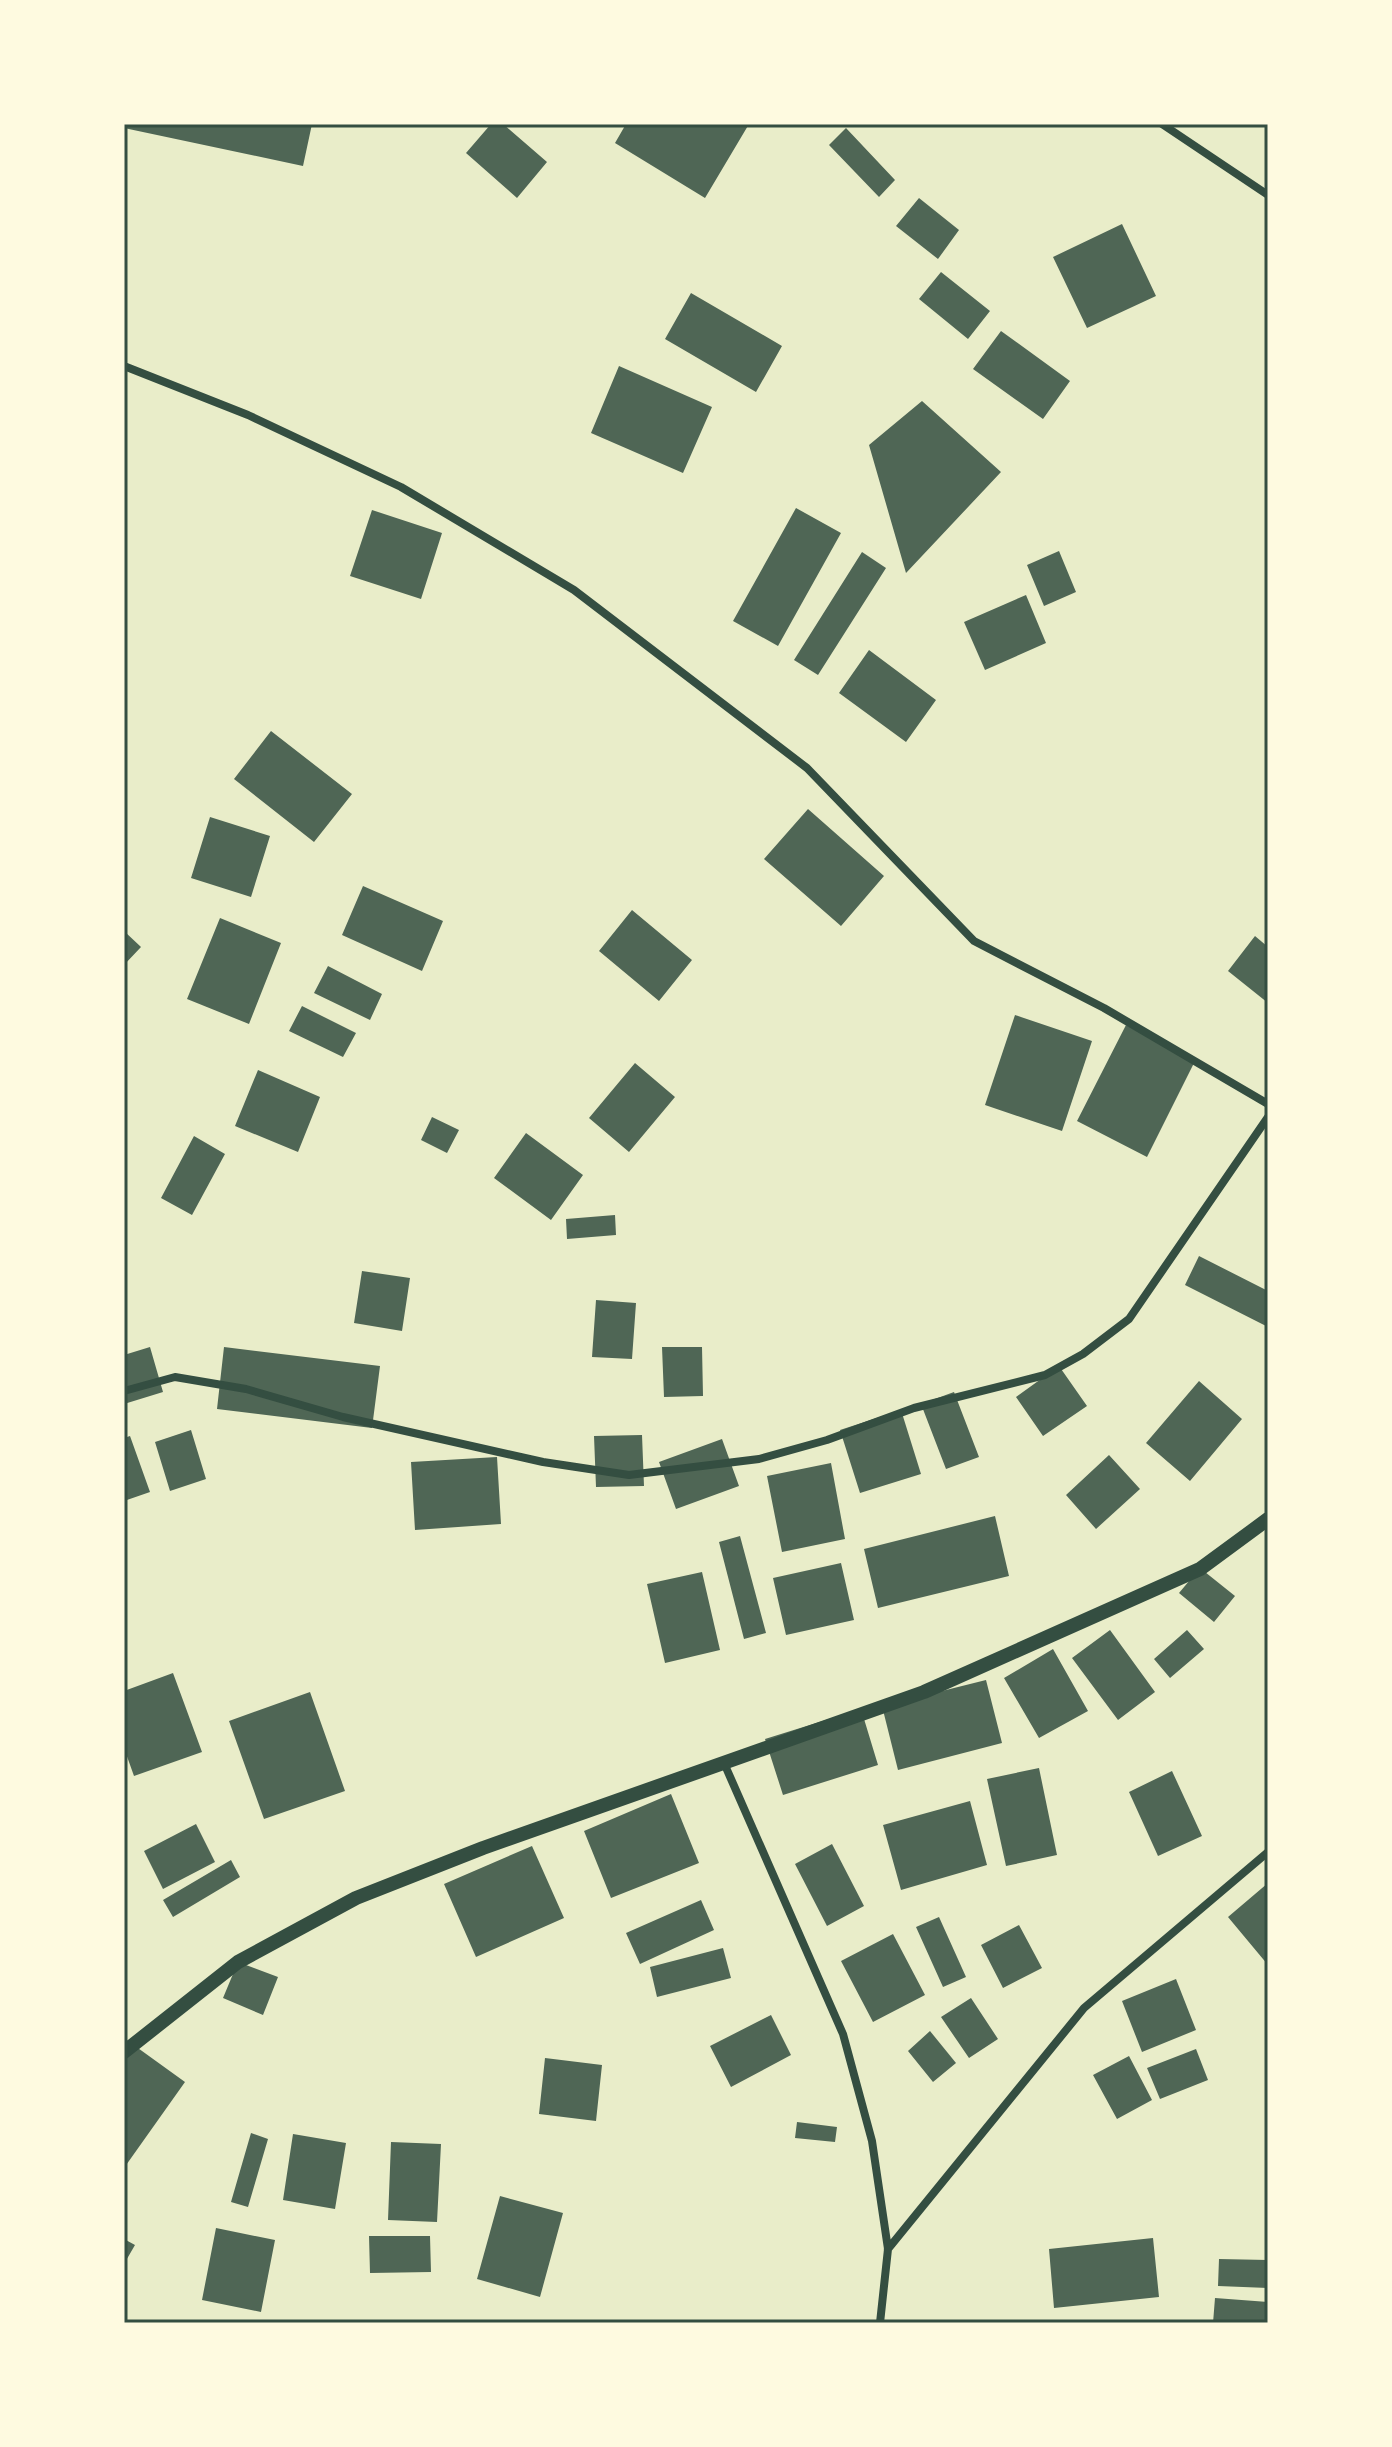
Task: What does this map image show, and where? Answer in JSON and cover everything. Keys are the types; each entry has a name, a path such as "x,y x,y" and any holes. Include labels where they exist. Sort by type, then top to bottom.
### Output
{"street":[{"path":"1162,124 1268,195"},
{"path":"124,366 248,415 401,487 574,590 807,768 974,941 1104,1008 1268,1104"},
{"path":"124,1391 175,1377 232,1386 343,1417 543,1462 629,1475 759,1459 827,1440 914,1408 1045,1375 1083,1354 1129,1319 1268,1117"},
{"path":"124,2052 238,1962 356,1898 483,1848 924,1692 1200,1569 1268,1519"},
{"path":"724,1763 843,2034 872,2141 888,2249 880,2323"},
{"path":"888,2249 1084,2008 1268,1852"}],"building":[{"path":"124,124 312,124 303,166 124,128"},
{"path":"491,124 503,124 547,162 517,198 466,153"},
{"path":"626,124 749,124 705,198 615,143"},
{"path":"846,128 895,180 879,197 829,145"},
{"path":"919,198 959,230 938,259 896,226"},
{"path":"1122,224 1156,296 1087,328 1053,257"},
{"path":"941,272 990,311 968,339 919,299"},
{"path":"691,293 782,346 756,392 665,339"},
{"path":"1001,331 1070,381 1043,419 973,369"},
{"path":"619,366 712,407 683,473 591,433"},
{"path":"922,401 1001,472 906,573 869,445"},
{"path":"796,508 841,533 778,646 733,621"},
{"path":"372,510 442,533 421,599 350,576"},
{"path":"1059,551 1076,592 1044,606 1027,565"},
{"path":"862,552 886,568 818,675 794,660"},
{"path":"1026,595 1046,643 985,670 964,622"},
{"path":"869,650 936,700 906,742 839,693"},
{"path":"271,731 352,794 314,842 234,779"},
{"path":"808,809 884,876 841,926 764,859"},
{"path":"210,817 270,836 251,897 191,878"},
{"path":"363,886 443,921 422,971 342,935"},
{"path":"632,910 692,960 659,1001 599,951"},
{"path":"220,918 281,943 249,1024 187,999"},
{"path":"124,931 141,947 124,965"},
{"path":"1255,936 1268,947 1268,1003 1228,971"},
{"path":"328,966 382,994 370,1020 314,993"},
{"path":"302,1006 356,1033 343,1057 289,1031"},
{"path":"1015,1015 1092,1041 1062,1131 985,1105"},
{"path":"1126,1025 1195,1061 1147,1157 1077,1121"},
{"path":"635,1063 675,1097 629,1152 589,1118"},
{"path":"258,1070 320,1097 298,1152 235,1126"},
{"path":"432,1117 459,1130 447,1153 421,1140"},
{"path":"526,1133 583,1175 551,1220 494,1178"},
{"path":"194,1136 225,1154 192,1215 161,1198"},
{"path":"615,1215 616,1235 567,1239 566,1219"},
{"path":"1199,1256 1268,1291 1268,1327 1185,1285"},
{"path":"362,1271 410,1278 402,1331 354,1323"},
{"path":"596,1300 636,1303 632,1359 592,1357"},
{"path":"150,1347 163,1392 124,1404 124,1355"},
{"path":"224,1347 380,1366 372,1428 217,1409"},
{"path":"662,1347 702,1347 703,1396 664,1397"},
{"path":"1059,1366 1087,1406 1043,1436 1016,1397"},
{"path":"1199,1381 1242,1419 1190,1481 1146,1443"},
{"path":"954,1392 979,1457 946,1469 921,1404"},
{"path":"901,1410 921,1474 860,1493 840,1430"},
{"path":"191,1430 206,1479 170,1491 155,1442"},
{"path":"642,1435 644,1486 596,1487 594,1436"},
{"path":"130,1436 150,1492 124,1501 124,1438"},
{"path":"722,1439 739,1486 676,1509 659,1462"},
{"path":"1109,1455 1140,1489 1096,1529 1066,1495"},
{"path":"497,1457 501,1524 415,1530 411,1462"},
{"path":"831,1463 845,1539 782,1552 767,1476"},
{"path":"995,1516 1009,1576 878,1608 864,1549"},
{"path":"740,1536 766,1633 744,1639 719,1542"},
{"path":"841,1563 854,1620 786,1635 773,1578"},
{"path":"1200,1568 1235,1596 1214,1622 1179,1593"},
{"path":"702,1572 720,1650 665,1663 647,1584"},
{"path":"1110,1630 1155,1692 1118,1720 1072,1658"},
{"path":"1187,1630 1204,1649 1170,1678 1154,1659"},
{"path":"1053,1649 1088,1711 1039,1738 1004,1678"},
{"path":"173,1673 202,1752 134,1776 124,1748 124,1691"},
{"path":"986,1680 1002,1743 898,1770 882,1706"},
{"path":"310,1692 345,1791 264,1819 229,1721"},
{"path":"861,1709 878,1765 783,1795 765,1739"},
{"path":"1039,1768 1057,1855 1006,1866 987,1779"},
{"path":"1172,1771 1202,1836 1158,1856 1129,1792"},
{"path":"671,1794 699,1863 611,1898 584,1831"},
{"path":"970,1801 987,1865 901,1890 883,1825"},
{"path":"196,1824 215,1862 163,1889 144,1851"},
{"path":"832,1844 864,1906 827,1926 795,1864"},
{"path":"532,1846 564,1918 476,1957 444,1884"},
{"path":"231,1860 240,1877 173,1917 163,1900"},
{"path":"1268,1883 1268,1965 1228,1917"},
{"path":"701,1900 714,1930 640,1964 626,1933"},
{"path":"939,1917 966,1977 943,1987 916,1927"},
{"path":"1019,1925 1042,1968 1003,1988 981,1945"},
{"path":"893,1934 925,1995 873,2022 841,1961"},
{"path":"723,1948 731,1978 657,1997 650,1967"},
{"path":"238,1962 278,1977 263,2015 223,1998"},
{"path":"1176,1979 1196,2030 1142,2052 1122,2001"},
{"path":"971,1998 998,2039 969,2058 941,2017"},
{"path":"771,2015 791,2055 731,2087 710,2046"},
{"path":"930,2031 956,2063 933,2082 908,2051"},
{"path":"124,2038 185,2082 124,2168"},
{"path":"1196,2049 1208,2080 1160,2099 1147,2068"},
{"path":"1129,2056 1152,2100 1117,2119 1093,2075"},
{"path":"545,2058 602,2065 596,2121 539,2114"},
{"path":"797,2122 837,2127 835,2142 795,2138"},
{"path":"251,2133 268,2139 248,2207 231,2202"},
{"path":"293,2134 346,2143 335,2209 283,2200"},
{"path":"391,2142 441,2144 437,2222 388,2220"},
{"path":"500,2196 563,2213 540,2297 477,2279"},
{"path":"216,2228 275,2240 261,2312 202,2300"},
{"path":"369,2236 430,2236 431,2272 370,2273"},
{"path":"1153,2238 1159,2297 1054,2308 1049,2249"},
{"path":"124,2239 135,2245 124,2264"},
{"path":"1219,2259 1268,2260 1268,2288 1218,2286"},
{"path":"1215,2298 1268,2302 1268,2323 1213,2323"}]}
